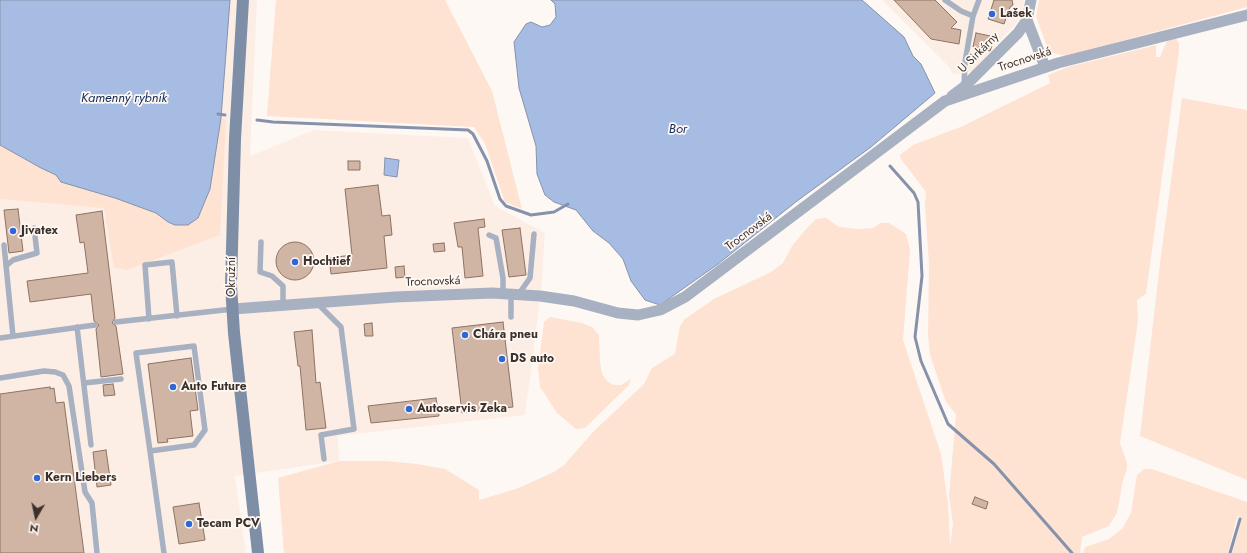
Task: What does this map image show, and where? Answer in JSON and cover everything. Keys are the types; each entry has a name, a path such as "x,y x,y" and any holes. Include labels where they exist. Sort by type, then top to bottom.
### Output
{"main road":[{"name":"Okružní","path":"243,0 235,139 231,285 234,333 258,553"}],"street":[{"name":"U Sirkárny","path":"945,101 964,87 1018,33 1027,20 1031,0"},
{"name":"Trocnovská","path":"233,309 418,296 510,294 574,301 618,313 638,315 660,310 685,297 945,101 1045,67 1247,15"},
{"path":"1027,20 1045,67"}],"lane":[{"path":"945,0 961,11 973,16"},
{"path":"964,87 965,62 973,16 979,0"},
{"path":"6,266 13,260 37,253 34,228"},
{"path":"510,294 530,278 534,234"},
{"path":"489,235 496,238 503,278 510,294 510,317"},
{"path":"261,242 260,272 272,276 283,286 283,305"},
{"path":"4,245 14,336"},
{"path":"149,319 145,265 172,262 177,316"},
{"path":"316,302 341,327 354,429 321,435 324,459"},
{"path":"116,322 233,309"},
{"path":"0,338 95,325"},
{"path":"77,328 91,445"},
{"path":"150,451 194,445 204,430 194,346 136,353 164,553"},
{"path":"0,378 44,372 55,372 63,375 69,386 72,397 85,492 92,502 97,553"},
{"path":"84,383 121,379"}],"shaded area":[{"path":"0,0 257,0 250,156 314,130 468,138 495,206 545,233 541,293 525,415 338,436 339,461 235,476 246,553 0,553"},
{"path":"276,0 445,0 492,91 522,209 505,202 485,144 474,127 267,116"},
{"name":"Lašek","path":"882,0 1024,0 1022,17 972,72 952,74 950,68"},
{"path":"1039,0 1247,0 1247,7 1066,56 1049,52 1036,16"},
{"path":"1176,38 1179,44 1179,51 1146,294 1137,300 1138,321 1120,443 1127,463 1127,469 1123,480 1117,513 1109,526 1082,537 1080,553 284,553 278,478 339,461 386,461 417,464 445,469 479,490 479,500 516,489 554,472 564,465 595,430 644,384 652,368 675,354 680,326 685,319 714,299 771,272 783,263 792,246 816,219 826,218 839,227 859,229 873,228 881,223 889,223 906,234 910,250 903,340 941,454 948,504 950,546 953,524 949,496 956,414 946,402 930,355 928,336 929,264 925,206 926,192 901,159 900,155 913,145 963,126 1050,83 1048,75 1068,67 1156,45 1156,57 1160,57 1167,41"},
{"path":"1182,98 1247,110 1247,480 1140,436 1160,263"},
{"path":"221,118 226,120 220,235 127,270 114,267 104,208 0,199 0,145 41,168 156,213 168,222 175,225 188,225 198,218 210,189"},
{"path":"550,317 582,323 592,327 599,335 602,374 608,382 614,385 621,385 631,379 629,385 585,428 576,429 557,413 540,387 538,368 544,322"},
{"path":"1144,469 1152,469 1247,502 1247,553 1232,553 1241,522 1241,518 1238,516 1228,553 1083,553 1085,547 1109,539 1122,529 1131,513 1137,475"}],"water":[{"name":"Kamenný rybník","path":"0,0 230,0 221,118 210,189 198,218 188,225 175,225 168,222 156,213 115,198 61,182 56,175 0,145"},
{"name":"Bor","path":"551,0 862,0 904,37 913,56 921,64 935,93 871,147 797,201 718,264 660,305 645,300 631,281 623,259 609,243 593,231 576,210 554,202 545,195 537,174 536,146 519,88 514,42 526,24 531,22 542,27 550,25 556,17 555,4"},
{"path":"385,158 399,160 397,177 384,175"}],"building":[{"path":"894,0 935,0 957,22 951,28 961,30 959,44 931,39"},
{"path":"994,0 1012,0 1013,5 1010,7 1004,24 988,19"},
{"path":"976,33 995,37 990,51 973,47"},
{"path":"348,161 360,161 360,170 348,170"},
{"path":"378,185 382,216 390,215 392,235 384,236 387,268 331,274 329,258 352,255 345,189"},
{"name":"Jivatex","path":"18,209 23,251 9,253 4,210"},
{"path":"102,211 115,318 112,323 116,326 123,374 101,377 96,329 99,325 94,321 91,294 30,302 27,281 88,273 84,242 80,243 76,215"},
{"path":"484,219 485,227 478,228 483,276 465,278 462,247 458,247 454,223"},
{"path":"520,228 526,275 509,277 502,230"},
{"name":"Hochtief","path":"295,242 308,248 314,261 308,274 295,280 282,274 276,261 282,248"},
{"path":"444,243 445,251 434,252 433,244"},
{"path":"404,266 405,277 396,278 395,267"},
{"path":"503,322 513,407 462,413 452,328"},
{"path":"372,323 373,336 365,336 364,324"},
{"path":"312,330 316,383 320,382 326,428 306,430 300,366 298,366 294,332"},
{"name":"Auto Future","path":"191,358 198,410 190,411 193,436 167,439 168,442 158,443 148,364"},
{"path":"113,384 115,395 104,396 103,385"},
{"name":"Kern Liebers","path":"50,387 50,389 54,388 56,403 64,402 84,553 0,553 0,394"},
{"path":"436,398 439,416 371,423 368,406"},
{"path":"106,450 111,485 97,487 93,452"},
{"path":"975,497 988,502 986,509 972,504"},
{"name":"Tecam PCV","path":"199,503 205,540 179,544 173,507"}],"waterway":[{"path":"218,114 225,115"},
{"path":"257,120 273,122 468,130 473,134 487,161 500,199 506,206 531,215 554,212 568,204"},
{"path":"890,166 914,193 918,202 922,276 915,337 921,361 948,424 994,464 1072,553"},
{"path":"1230,553 1240,519"}],"place":[{"name":"Lašek","path":"992,14"},
{"name":"Jivatex","path":"13,231"},
{"name":"Hochtief","path":"295,262"},
{"name":"Chára pneu","path":"465,335"},
{"name":"DS auto","path":"502,359"},
{"name":"Auto Future","path":"173,387"},
{"name":"Autoservis Zeka","path":"409,409"},
{"name":"Kern Liebers","path":"37,478"},
{"name":"Tecam PCV","path":"189,524"}]}
